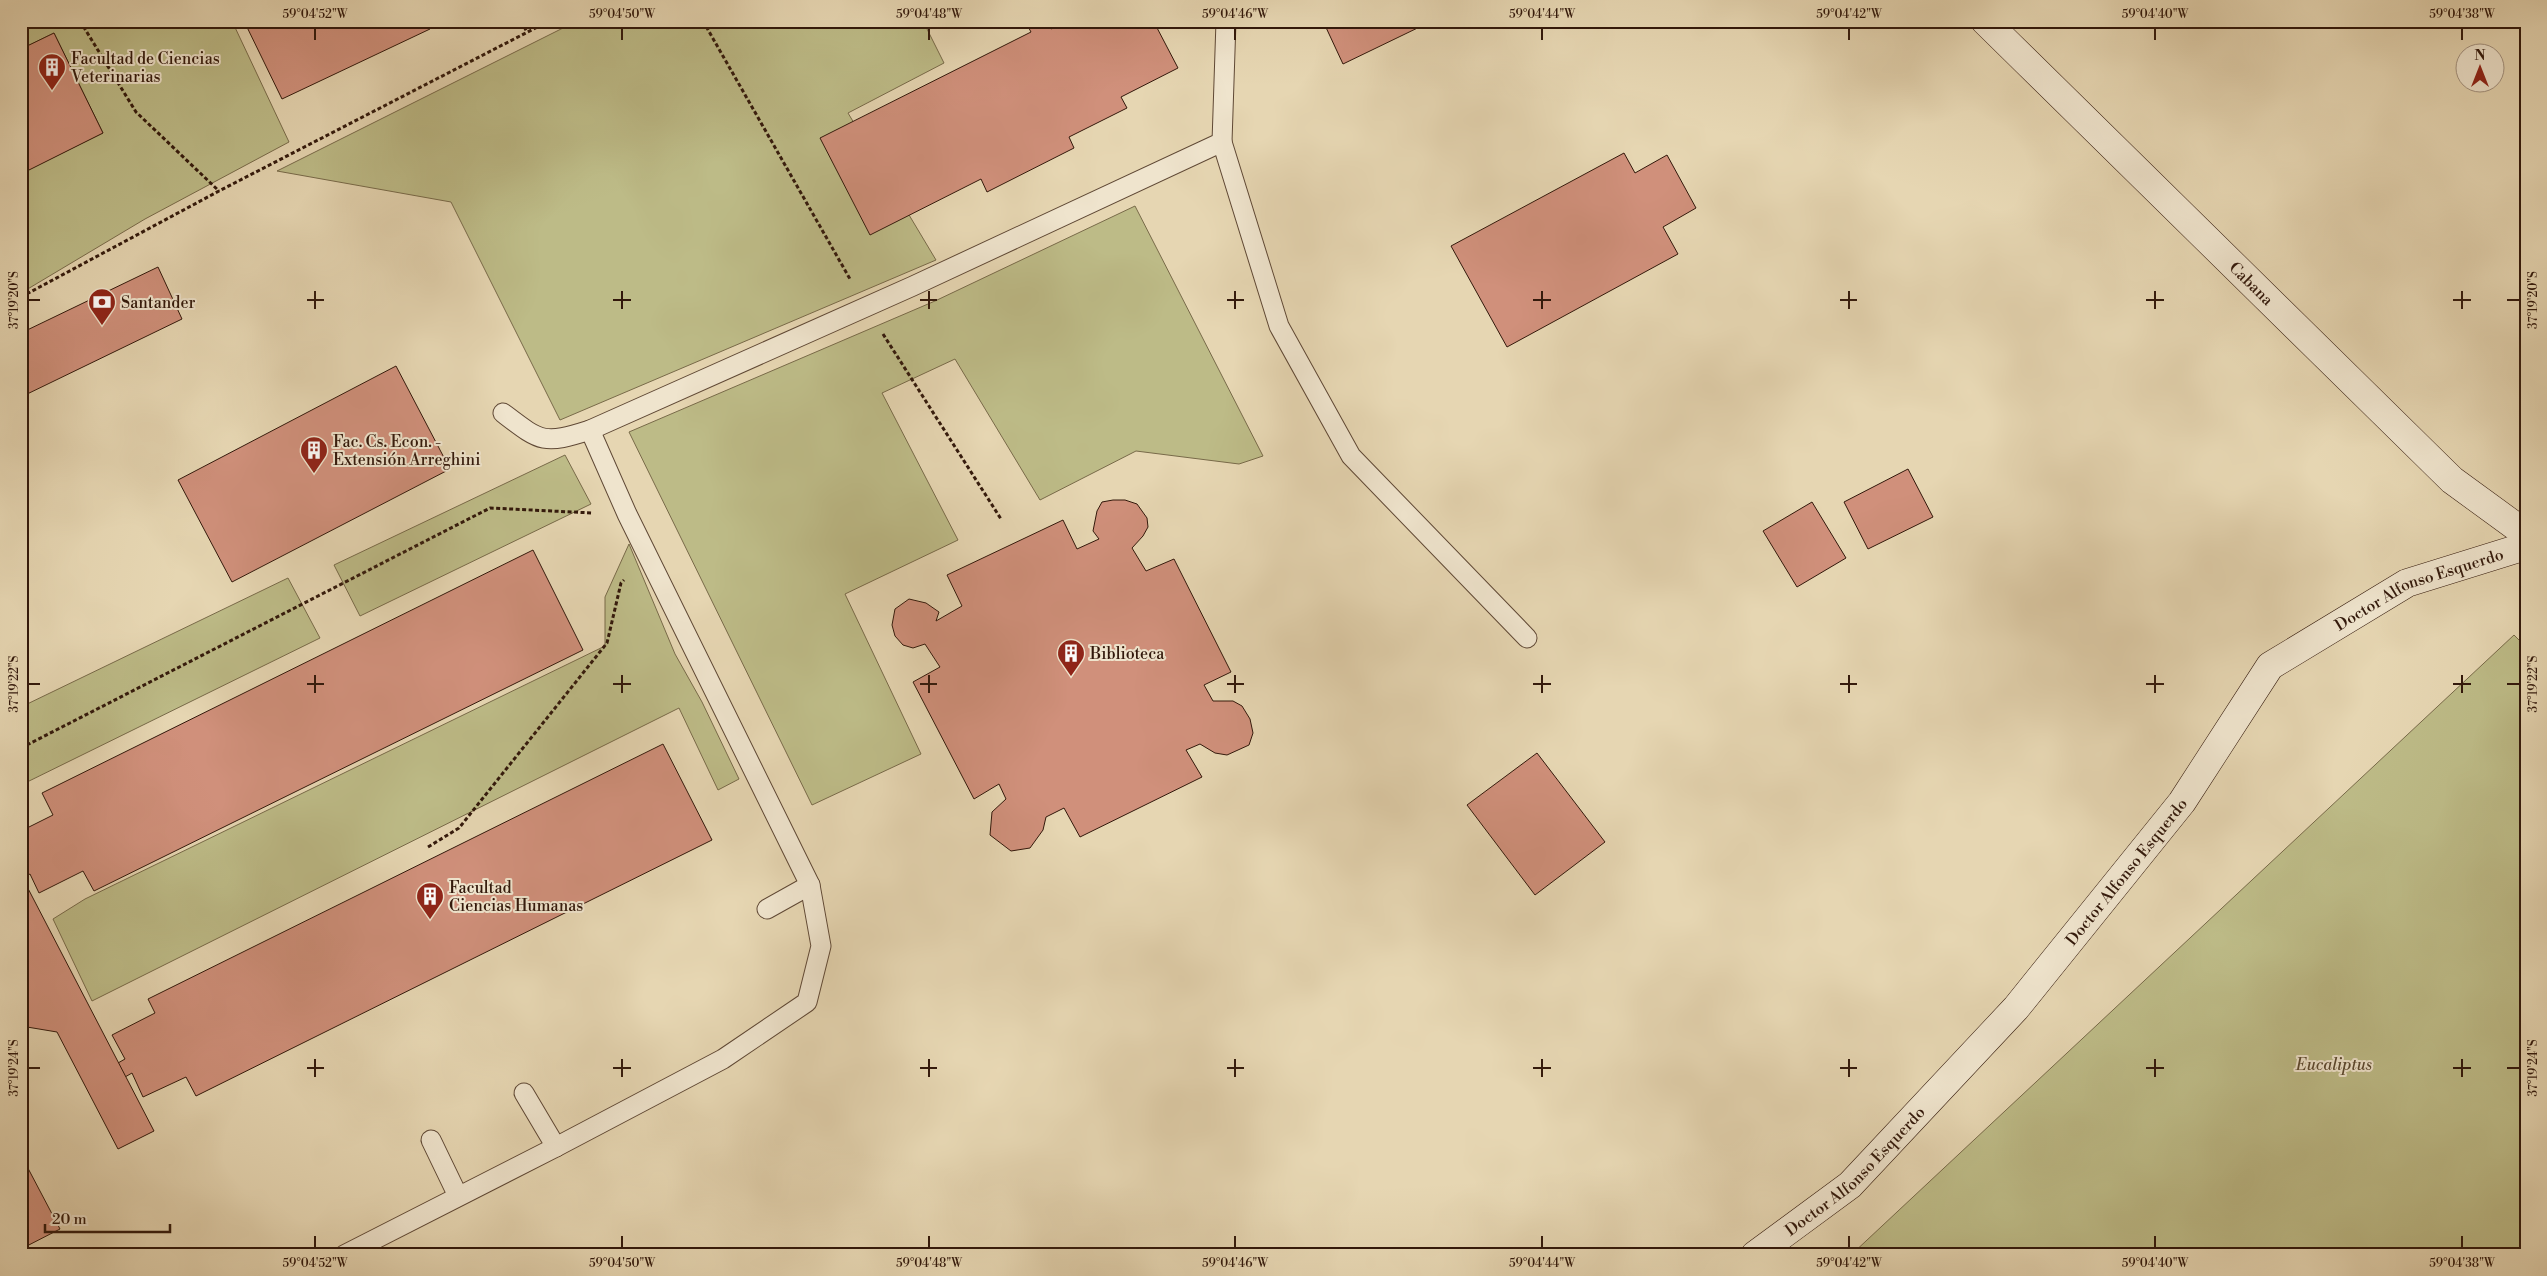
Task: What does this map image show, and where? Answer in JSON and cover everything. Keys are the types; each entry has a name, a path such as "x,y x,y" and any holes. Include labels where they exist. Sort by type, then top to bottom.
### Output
{"street":[{"name":"Cabana","path":"1985,21 2452,480 2526,534"},
{"name":"Doctor Alfonso Esquerdo","path":"1755,1255 1850,1185 2016,1008 2182,802 2270,666 2407,583 2526,546"}],"lane":[{"path":"1226,21 1222,142 1279,326 1351,456 1528,638"},
{"path":"502,413 534,437 558,440 590,430 1222,142"},
{"path":"344,1255 723,1059 807,1002 821,946 810,884 627,514 590,430"},
{"path":"767,910 810,884"},
{"path":"524,1093 556,1147"},
{"path":"431,1140 458,1196"}],"path":[{"path":"80,21 136,112 219,191"},
{"path":"521,21 527,32"},
{"path":"21,298 219,191 549,21"},
{"path":"703,21 865,306 1001,519"},
{"path":"21,748 490,508 627,514"},
{"path":"428,847 460,828 607,643 621,583 648,557"}],"green space":[{"path":"21,21 232,21 289,142 145,219 21,293 21,173 103,133 54,33 21,49"},
{"path":"577,21 923,21 944,63 848,113 936,260 560,420 451,202 277,171"},
{"path":"1135,206 1263,456 1239,464 1136,451 1040,500 955,359 882,393 958,540 845,594 921,754 812,805 629,432 935,301"},
{"path":"565,455 591,504 360,616 334,565"},
{"path":"629,544 675,654 702,702 739,779 718,790 679,708 92,1001 53,919 85,899 605,646 605,597"},
{"path":"288,578 320,638 21,785 21,707"},
{"name":"Eucaliptus","path":"2514,635 2526,647 2526,1255 1851,1255"}],"building":[{"path":"244,21 426,21 430,29 282,99"},
{"path":"1025,21 1047,21 1051,29 1066,21 1161,21 1155,24 1178,68 1121,97 1127,108 1069,137 1074,148 987,192 981,179 870,235 820,138 1031,32"},
{"path":"1323,21 1432,21 1343,64"},
{"name":"Facultad de Ciencias Veterinarias","path":"54,33 103,133 21,174 21,49"},
{"path":"1624,153 1635,173 1667,155 1696,208 1663,227 1678,254 1507,347 1451,246"},
{"name":"Santander","path":"158,267 182,319 21,397 21,333"},
{"name":"Fac. Cs. Econ. - Extensión Arreghini","path":"396,366 450,469 232,582 178,480"},
{"path":"1908,469 1933,517 1868,549 1844,502"},
{"name":"Biblioteca","path":"1125,500 1137,504 1147,518 1148,527 1132,548 1146,571 1174,559 1231,672 1204,685 1213,701 1233,701 1242,706 1250,719 1253,733 1249,745 1227,755 1215,753 1200,744 1186,750 1202,777 1080,837 1064,808 1046,817 1043,830 1030,848 1011,851 990,835 992,812 1006,799 999,784 974,799 913,682 940,667 925,644 913,648 903,645 895,636 892,625 895,609 909,599 926,603 939,612 936,621 962,606 947,575 1063,520 1077,549 1099,539 1093,531 1097,511 1102,502"},
{"path":"1812,502 1846,558 1797,587 1763,531"},
{"path":"533,550 583,650 94,891 83,871 39,893 30,874 22,878 21,831 53,815 42,793"},
{"name":"Facultad Ciencias Humanas","path":"663,744 712,840 196,1096 186,1077 143,1097 132,1073 125,1077 118,1063 125,1059 112,1035 155,1013 148,999"},
{"path":"1537,753 1605,842 1535,895 1467,805"},
{"path":"21,875 154,1131 118,1149 57,1032 21,1026"},
{"path":"21,1155 60,1229 21,1249"}],"place":[{"name":"Facultad de Ciencias Veterinarias","path":"52,91"},
{"name":"Santander","path":"102,326"},
{"name":"Fac. Cs. Econ. - Extensión Arreghini","path":"314,474"},
{"name":"Biblioteca","path":"1071,677"},
{"name":"Facultad Ciencias Humanas","path":"430,920"}]}
